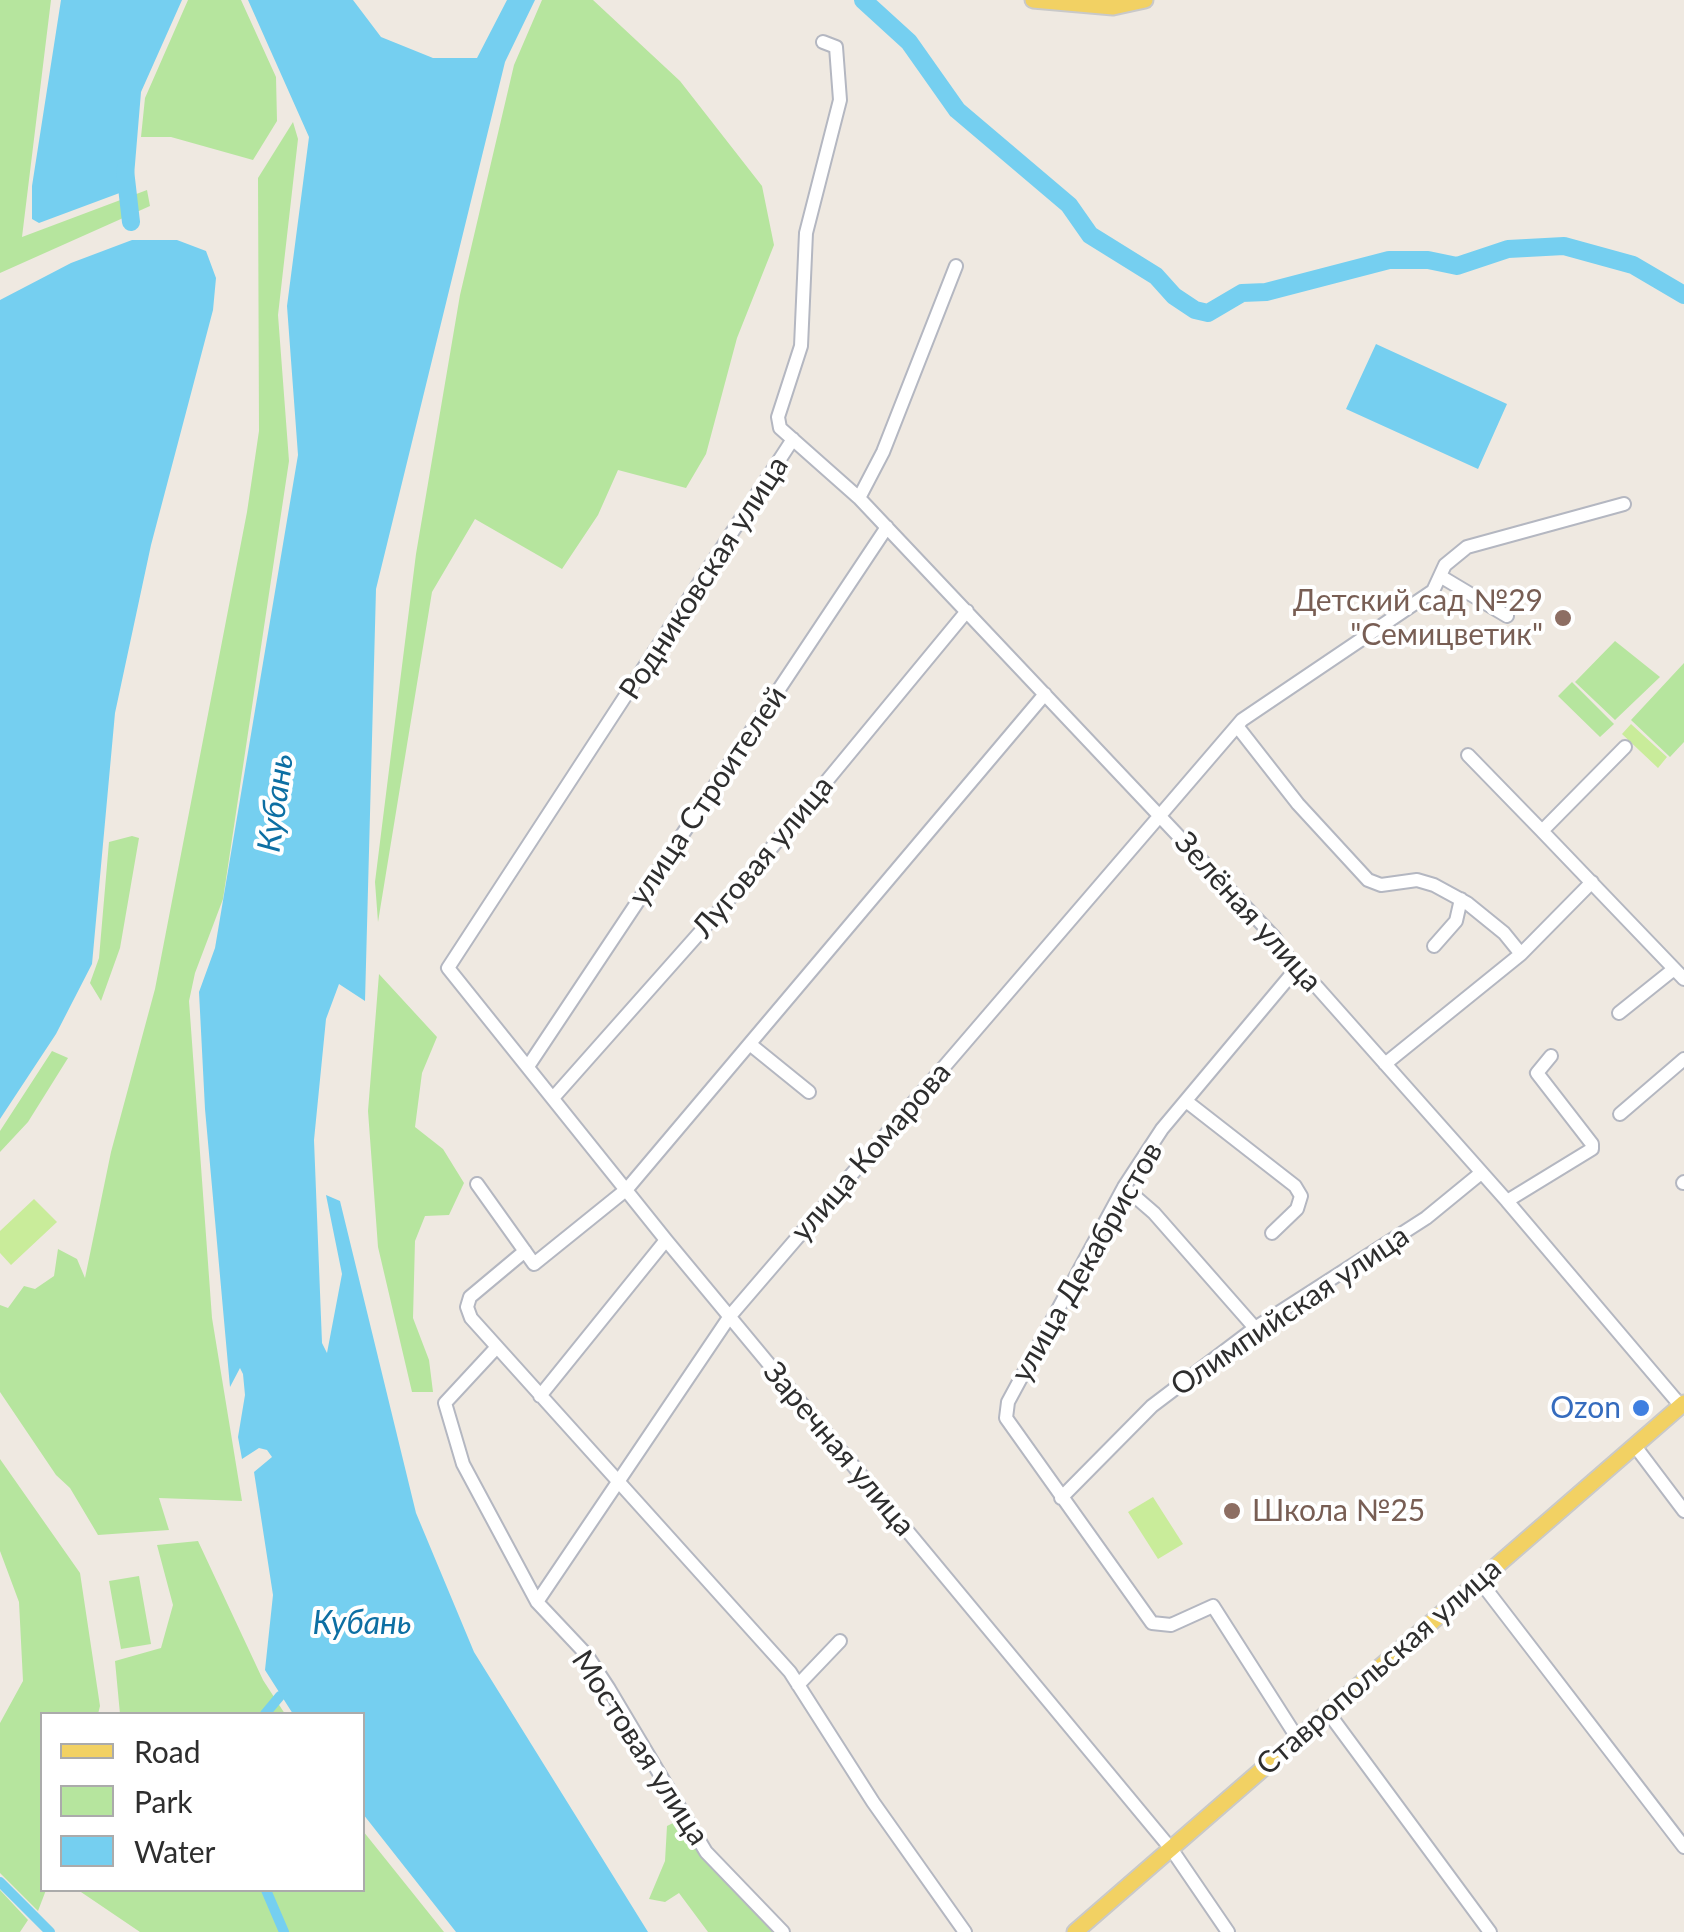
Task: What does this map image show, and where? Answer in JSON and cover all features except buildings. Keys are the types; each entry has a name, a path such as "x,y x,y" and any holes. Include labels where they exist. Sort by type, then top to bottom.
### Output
{"main road":[{"path":"1032,0 1113,7 1145,0"},
{"name":"Ставропольская улица","path":"1075,1932 1172,1850 1296,1736 1682,1405"}],"street":[{"name":"Родниковская улица","path":"448,968 794,439 780,428 778,417 801,346 806,232 840,100 836,47 823,42"},
{"path":"859,498 883,452 956,266"},
{"name":"Зелёная улица","path":"794,439 859,498 1274,937 1296,970 1385,1064 1682,1405"},
{"name":"улица Комарова","path":"537,1602 616,1479 730,1316 1252,710 1341,656 1433,591 1446,565 1466,547 1624,504"},
{"name":"улица Строителей","path":"529,1065 886,527"},
{"path":"1440,576 1507,616"},
{"name":"Луговая улица","path":"553,1098 726,903 967,611"},
{"path":"476,1184 534,1264 627,1189 1045,694"},
{"path":"1237,726 1298,804 1368,880 1381,886 1418,880 1461,900 1504,933 1521,954"},
{"path":"1542,831 1624,747"},
{"path":"1468,755 1679,974 1618,1013"},
{"path":"1385,1064 1521,954 1592,882"},
{"path":"1434,946 1456,922 1461,900"},
{"name":"Заречная улица","path":"448,968 666,1240 1172,1850 1228,1932"},
{"name":"улица Декабристов","path":"1296,970 1186,1101 1124,1187 1008,1402 1006,1418 1012,1432 1152,1623 1171,1625 1213,1606 1296,1736"},
{"path":"751,1044 809,1092"},
{"path":"1507,1202 1592,1149 1537,1073 1551,1056"},
{"path":"1620,1114 1684,1059"},
{"path":"1186,1101 1294,1186 1301,1196 1297,1209 1272,1233"},
{"name":"Олимпийская улица","path":"1061,1498 1152,1406 1255,1328 1426,1218 1481,1173"},
{"path":"1124,1187 1154,1212 1255,1328"},
{"path":"540,1396 666,1240"},
{"path":"525,1251 470,1297 467,1307 496,1348 798,1685 873,1802 965,1932"},
{"name":"Мостовая улица","path":"496,1348 445,1403 463,1464 537,1602 602,1677 706,1852 783,1932"},
{"path":"1635,1446 1684,1512"},
{"path":"1479,1580 1684,1847"},
{"path":"798,1685 840,1641"},
{"path":"1327,1711 1490,1932"}],"green space":[{"path":"0,0 51,0 22,237 147,190 150,206 0,273"},
{"path":"188,0 241,0 276,77 277,121 253,160 171,137 141,137 145,98"},
{"path":"542,0 593,0 680,81 762,186 774,245 737,338 706,454 686,488 618,470 598,515 562,569 475,519 432,592 378,922 375,882 416,554 460,295 514,65"},
{"path":"293,122 298,139 278,315 289,461 223,899 195,973 189,1001 212,1318 242,1501 159,1498 169,1530 98,1535 70,1488 56,1475 0,1392 0,1305 8,1308 24,1286 35,1289 54,1276 58,1249 77,1259 85,1278 111,1152 155,989 247,512 259,431 258,178"},
{"path":"1615,641 1660,677 1615,720 1575,682"},
{"path":"1684,663 1684,742 1670,757 1631,720"},
{"path":"1572,682 1614,724 1600,737 1558,696"},
{"path":"1631,724 1667,757 1658,768 1622,734"},
{"path":"139,838 120,948 101,1001 90,983 99,958 109,842"},
{"path":"379,974 437,1037 422,1073 415,1127 443,1149 464,1183 449,1215 425,1216 415,1241 413,1318 429,1360 433,1392 412,1392 378,1247 368,1111"},
{"path":"52,1051 68,1058 28,1122 0,1152 0,1131"},
{"path":"34,1199 57,1222 11,1265 0,1253 0,1231"},
{"path":"0,1459 80,1573 100,1706 98,1712 40,1712 40,1892 45,1892 38,1911 0,1873 0,1723 23,1681 19,1602 0,1551"},
{"path":"1153,1497 1183,1544 1158,1559 1128,1512"},
{"path":"198,1541 263,1680 284,1712 120,1712 115,1661 161,1648 173,1605 157,1545"},
{"path":"139,1576 151,1644 121,1649 109,1581"},
{"path":"681,1819 775,1932 708,1932 679,1893 665,1902 649,1899 665,1861 667,1826"},
{"path":"365,1833 444,1932 140,1932 81,1892 365,1892"},
{"path":"0,1890 28,1920 20,1932 0,1932"}],"water":[{"path":"61,0 182,0 141,92 133,188 39,223 32,219 32,186"},
{"name":"Кубань","path":"248,0 353,0 381,37 433,58 477,58 507,0 535,0 505,62 376,589 365,1001 339,984 326,1019 314,1140 322,1343 327,1353 342,1274 326,1195 340,1201 416,1513 474,1652 648,1932 456,1932 365,1817 365,1712 292,1712 265,1670 273,1595 254,1472 272,1457 259,1448 242,1459 238,1437 245,1395 240,1368 230,1387 205,1109 199,992 215,948 298,455 287,306 309,137"},
{"path":"132,240 177,240 206,251 216,278 213,310 151,545 115,713 92,964 56,1034 0,1119 0,300 71,263"},
{"path":"1376,344 1507,404 1478,469 1346,409"}],"waterway":[{"path":"863,0 909,42 957,110 1069,205 1090,235 1156,276 1174,296 1195,310 1208,313 1242,293 1266,292 1389,260 1428,260 1457,266 1508,249 1564,246 1633,265 1684,295"},
{"path":"125,170 131,222"},
{"path":"267,1712 280,1696"},
{"path":"0,1882 50,1932"},
{"path":"267,1892 284,1932"}],"place":[{"name":"Детский сад №29 \"Семицветик\"","path":"1563,618"},
{"name":"Ozon","path":"1641,1408"},
{"name":"Школа №25","path":"1232,1511"}]}
